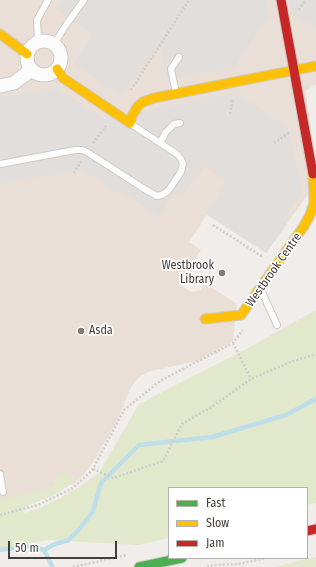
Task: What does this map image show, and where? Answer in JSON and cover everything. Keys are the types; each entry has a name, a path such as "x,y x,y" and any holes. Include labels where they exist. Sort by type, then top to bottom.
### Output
{"street":[{"name":"Westbrook Centre","path":"205,319 242,316 304,226 313,216 314,166 281,0"},
{"path":"0,34 27,54"},
{"path":"44,41 54,44 58,48 61,59 57,69 53,73 41,75 31,70 28,65 27,54 33,44 38,42 44,41"},
{"path":"57,69 63,78 130,123 136,109 143,102 154,98 316,66"},
{"path":"0,86 14,83 31,70"},
{"path":"139,567 177,559"}],"lane":[{"path":"38,42 37,20 48,0"},
{"path":"54,44 84,0"},
{"path":"176,93 171,69 179,57"},
{"path":"0,164 82,150 146,190 157,196 162,195 168,191 181,172 183,164 181,159 177,154 130,123"},
{"path":"160,143 166,132 174,124 180,123"},
{"path":"260,289 277,325"},
{"path":"0,474 4,492"}],"path":[{"path":"128,94 189,0"},
{"path":"230,114 234,96"},
{"path":"93,143 110,120"},
{"path":"274,143 289,132"},
{"path":"74,173 82,159"},
{"name":"Westbrook Centre","path":"213,225 267,260"},
{"path":"0,515 38,505 71,489 93,469 124,410 160,381 233,343 247,325"},
{"path":"233,343 251,379"},
{"path":"93,469 113,478 163,461 182,424 213,406 251,379 288,363 316,354"},
{"path":"73,567 132,554"},
{"path":"207,567 214,565 239,564 262,559"}],"shaded area":[{"path":"0,0 316,0 316,84 306,91 316,183 266,253 207,215 189,242 201,250 178,283 191,292 200,290 205,283 237,304 233,341 197,361 150,371 139,377 131,387 116,423 93,463 78,481 45,498 0,511"},
{"path":"62,0 265,0 269,16 234,68 167,80 161,51 158,48 121,97 74,64 93,35 56,9"},
{"path":"289,0 316,0 316,29 291,12"},
{"path":"56,88 106,120 108,117 236,93 289,129 302,193 282,220 287,224 266,253 207,214 221,194 219,192 227,181 205,166 197,177 195,176 182,196 175,192 159,217 120,191 118,193 82,169 0,183 0,98"}],"green space":[{"path":"316,310 316,503 308,505 308,487 168,487 168,538 138,545 48,540 19,545 0,552 0,500 55,486 53,479 72,473 73,482 54,495 22,508 24,513 40,508 82,485 99,473 139,404 250,347"},
{"path":"316,557 316,567 274,567 308,559"}],"waterway":[{"path":"0,550 31,546 44,550 55,544 69,540 93,511 101,483 139,445 212,437 286,415 316,399"},
{"path":"44,550 52,566"}],"traffic: fast":[{"path":"139,567 177,559"}],"traffic: slow":[{"path":"0,34 27,54"},
{"path":"57,69 63,78 130,123 138,106 143,102 154,98 316,66"},
{"path":"205,319 241,315 304,226 310,215 314,203 313,174"}],"traffic: jam":[{"path":"281,0 313,174"},
{"path":"308,531 316,529"}],"place":[{"name":"Westbrook Library","path":"222,273"},
{"name":"Asda","path":"81,331"}]}
